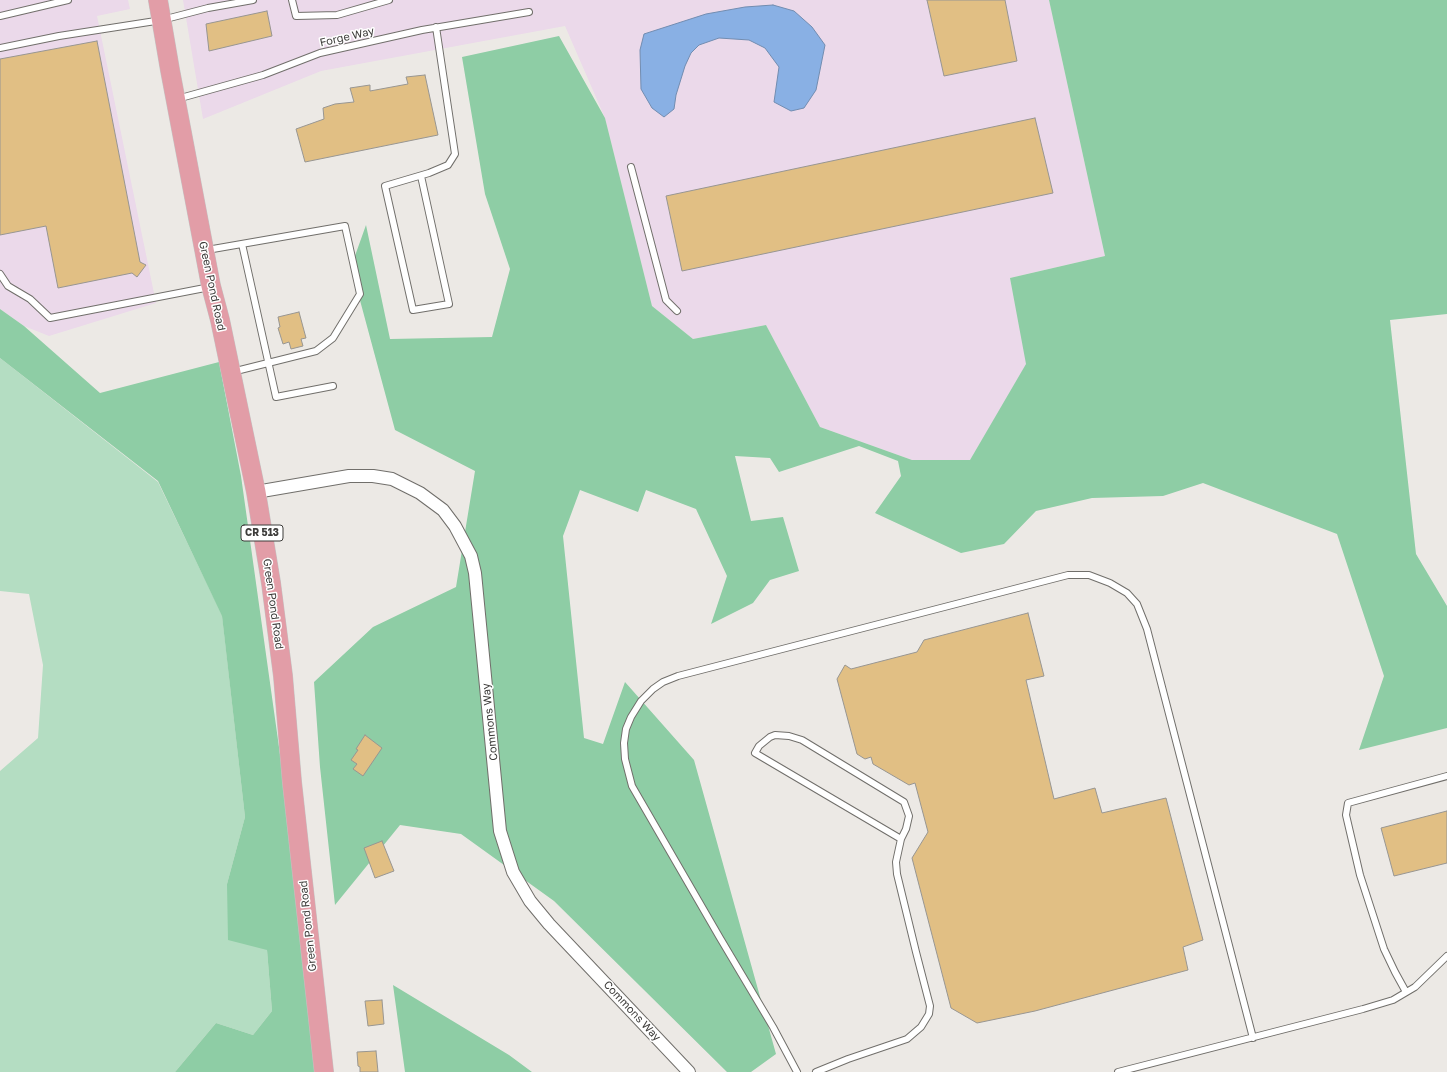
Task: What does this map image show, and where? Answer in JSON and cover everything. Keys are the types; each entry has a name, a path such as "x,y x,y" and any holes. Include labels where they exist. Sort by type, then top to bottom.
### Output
{"main road":[{"name":"Green Pond Road","path":"158,0 175,100 211,286 220,320 256,492 271,583 283,676 292,782 324,1072"}],"street":[{"name":"Commons Way","path":"256,492 349,476 373,476 392,479 420,493 444,510 455,526 471,556 475,573 500,831 513,872 530,901 549,924 689,1072"}],"lane":[{"path":"0,16 68,0"},
{"path":"0,48 59,36 162,20 208,8 253,0"},
{"path":"292,0 296,16 337,14 389,0"},
{"name":"Forge Way","path":"175,100 263,75 320,53 436,27 528,12"},
{"path":"421,176 449,304 414,310 384,186 421,176 448,165 455,154 436,27"},
{"path":"631,167 666,300 676,311"},
{"path":"204,250 345,226 360,294 333,338 316,351 230,372"},
{"path":"242,244 276,398 333,386"},
{"path":"0,274 8,286 30,299 50,318 211,286"},
{"path":"797,1072 773,1027 716,932 632,786 625,759 624,743 626,729 631,718 641,701 653,689 663,682 678,676 1068,575 1089,575 1110,583 1127,593 1137,604 1147,629 1253,1038"},
{"path":"816,1072 907,1038 921,1027 929,1014 930,1006 897,874 896,862 901,839 906,829 909,816 904,802 809,744 790,736 775,735 764,741 755,753 901,839"},
{"path":"1406,992 1384,949 1360,875 1346,815 1348,803 1447,776"},
{"path":"1118,1072 1253,1038 1393,1000 1416,987 1447,956"}],"shaded area":[{"path":"0,0 128,0 130,9 97,16 156,303 49,336 24,326 0,309"},
{"path":"183,0 1049,0 1105,256 1010,278 1027,364 970,460 912,460 820,427 766,325 693,339 652,306 605,118 565,26 321,71 203,119"}],"green space":[{"path":"1049,0 1447,0 1447,314 1390,320 1416,554 1447,606 1447,728 1359,750 1384,676 1337,534 1203,483 1163,496 1092,498 1036,511 1004,544 961,553 875,513 901,476 898,461 859,446 779,472 770,458 735,456 751,521 783,517 799,571 770,580 753,603 711,624 727,576 696,509 646,490 638,512 580,490 563,536 584,738 603,744 625,682 694,760 776,1054 751,1072 727,1072 554,901 461,834 400,825 335,905 320,767 314,682 373,627 456,587 475,471 395,430 351,267 366,225 390,339 492,337 510,269 485,194 462,57 559,36 605,118 652,306 693,339 766,325 820,427 912,460 970,460 1026,364 1010,278 1105,256"},
{"path":"0,309 24,326 100,393 219,362 241,476 286,797 315,1072 175,1072 216,1023 253,1035 272,1011 267,950 228,940 227,884 245,817 222,616 158,481 0,358"},
{"path":"0,358 158,482 222,615 245,817 227,884 267,950 272,1011 253,1035 216,1023 175,1072 0,1072 0,771 38,738 43,665 29,594 0,591"},
{"path":"393,985 509,1055 532,1072 405,1072"}],"water":[{"path":"773,5 794,11 812,27 825,45 816,90 804,108 791,111 774,102 779,67 765,48 749,40 719,38 699,45 691,53 685,66 676,95 674,109 664,117 652,108 641,89 640,50 644,34 706,14 745,7"}],"building":[{"path":"927,0 1005,0 1017,61 944,76"},
{"path":"267,11 272,36 209,51 206,24"},
{"path":"97,41 140,262 146,265 137,277 132,273 58,288 46,226 0,235 0,59"},
{"path":"425,75 438,135 305,162 296,129 324,119 323,108 335,104 354,102 350,88 370,85 370,91 408,84 406,77"},
{"path":"1035,118 1053,193 682,271 666,196"},
{"path":"299,312 306,338 301,339 303,346 291,349 289,342 283,344 278,328 280,327 278,317"},
{"path":"1028,613 1044,676 1026,680 1054,799 1095,788 1102,813 1166,798 1203,940 1183,947 1188,970 1035,1011 977,1023 951,1008 912,858 928,832 915,783 909,785 873,764 871,757 865,759 857,754 837,679 845,665 851,669 917,652 924,640"},
{"path":"365,735 382,748 363,776 353,769 357,764 351,760 358,750 356,749"},
{"path":"1447,811 1447,863 1394,876 1381,828"},
{"path":"382,841 394,871 375,878 364,848"},
{"path":"382,1000 384,1024 368,1026 365,1001"},
{"path":"376,1051 378,1072 360,1072 357,1052"}]}
